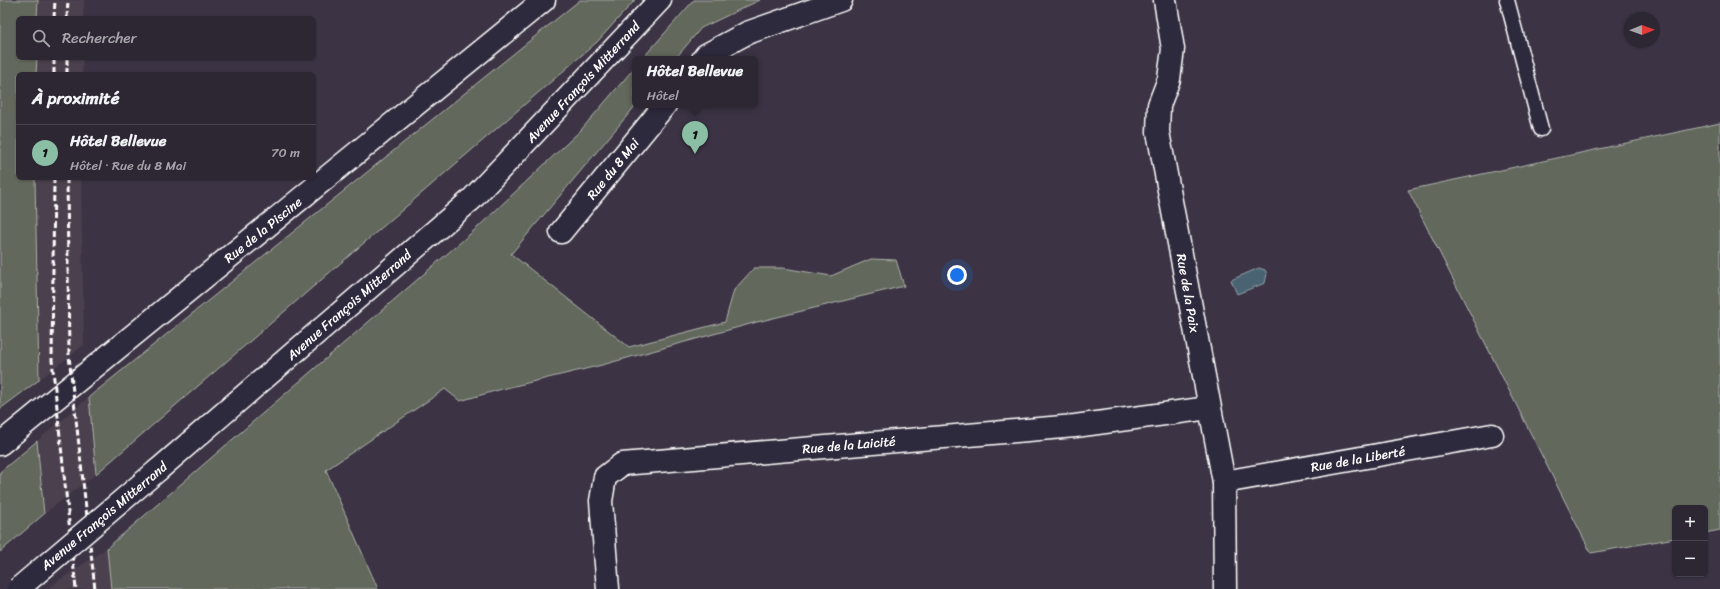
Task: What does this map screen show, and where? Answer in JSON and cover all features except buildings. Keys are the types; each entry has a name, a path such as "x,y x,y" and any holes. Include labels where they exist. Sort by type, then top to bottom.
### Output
{"street":[{"name":"Rue de la Piscine","path":"0,444 544,0"},
{"name":"Avenue François Mitterrand","path":"18,589 472,200 660,0"},
{"path":"705,56 747,33 841,0"},
{"name":"Rue de la Paix","path":"1165,0 1173,49 1169,79 1159,105 1158,132 1224,482 1225,589"},
{"name":"Rue du 8 Mai","path":"561,232 663,108"},
{"name":"Rue de la Laicité","path":"608,589 601,501 605,477 622,464 1075,426 1209,408"},
{"name":"Rue de la Liberté","path":"1224,482 1492,435"}],"lane":[{"path":"1507,0 1541,129"}],"shaded area":[{"path":"38,0 84,0 83,16 37,16"},
{"path":"37,60 83,60 82,72 36,72"},
{"path":"35,180 81,180 84,345 39,380"},
{"path":"89,397 96,474 44,514 37,441"},
{"path":"107,548 111,589 47,589 55,583"}],"green space":[{"path":"0,0 38,0 37,16 16,16 16,60 37,60 36,72 16,72 16,180 35,180 39,380 0,409"},
{"path":"580,0 635,0 597,42 96,474 89,397"},
{"path":"694,0 760,0 701,28 678,56 645,56"},
{"path":"632,70 632,108 633,108 511,254 629,347 725,322 734,290 754,268 783,268 831,276 871,259 896,260 904,286 757,322 602,365 502,389 460,401 445,389 326,470 378,589 111,589 107,548 477,228 581,130"},
{"path":"1720,123 1720,530 1708,532 1708,505 1672,505 1672,539 1591,553 1408,190"},
{"path":"37,441 44,514 0,552 0,472"}],"water":[{"path":"1259,268 1265,270 1267,274 1265,283 1237,294 1231,280"}],"railway":[{"path":"54,16 55,0"},
{"path":"67,16 68,0"},
{"path":"54,60 54,72"},
{"path":"67,60 67,72"},
{"path":"54,180 52,360 76,589"},
{"path":"67,180 69,356 95,589"}],"place":[{"name":"Hôtel Bellevue","path":"695,154"}]}
